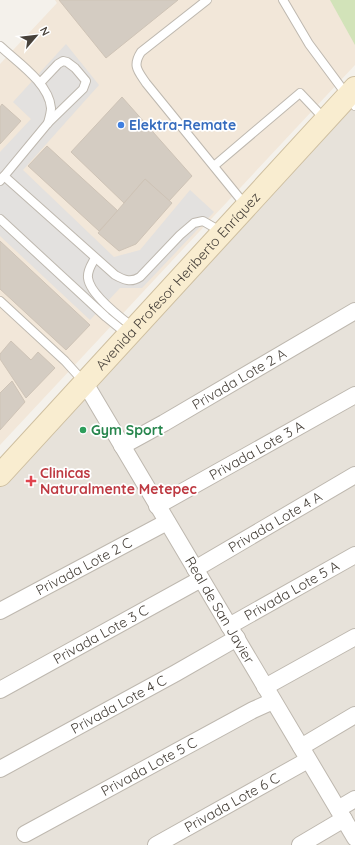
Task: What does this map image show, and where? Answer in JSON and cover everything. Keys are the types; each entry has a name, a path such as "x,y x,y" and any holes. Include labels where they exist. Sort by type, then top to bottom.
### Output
{"main road":[{"name":"Avenida Profesor Heriberto Enríquez","path":"2,470 85,383 327,119 352,97"}],"street":[{"name":"Privada Lote 2 A","path":"122,446 355,311"},
{"name":"Real de San Javier","path":"85,383 355,838"},
{"name":"Privada Lote 3 A","path":"157,506 355,395"},
{"name":"Privada Lote 4 A","path":"198,574 355,475"},
{"name":"Privada Lote 2 C","path":"0,611 167,522"},
{"name":"Privada Lote 5 A","path":"233,632 355,555"},
{"name":"Privada Lote 3 C","path":"0,690 198,574"},
{"name":"Privada Lote 4 C","path":"0,768 176,673 233,632"},
{"path":"265,687 355,638"},
{"name":"Privada Lote 5 C","path":"25,834 273,700"},
{"name":"Privada Lote 6 C","path":"156,845 305,753 355,715"},
{"path":"300,845 341,814 355,800"}],"lane":[{"path":"207,0 141,52 136,60 136,67 146,83 247,206"},
{"path":"283,0 309,44 352,97"},
{"path":"0,46 40,83 47,94 51,108 48,123"},
{"path":"40,83 58,64 63,61 75,68 86,81 82,89 48,123 2,179 115,275 126,280 134,280 140,277 180,235 194,223 203,221 223,233"},
{"path":"214,166 300,93 318,112 327,119"},
{"path":"0,219 106,317 132,332"},
{"path":"95,258 89,268 88,277 91,286 132,332"},
{"path":"0,301 65,361 85,383"}],"shaded area":[{"path":"55,0 355,0 355,65 0,445 0,64 57,3"},
{"path":"66,44 99,85 23,170 114,257 140,250 190,190 214,212 142,288 120,288 90,320 0,236 0,152 31,119 13,102"},
{"path":"355,85 355,845 0,845 0,482"}],"green space":[{"path":"330,0 355,0 355,45"}],"building":[{"path":"59,0 178,0 106,58"},
{"name":"Elektra-Remate","path":"122,97 192,176 169,201 145,179 124,203 71,152"},
{"path":"2,104 21,121 0,144 0,107"},
{"path":"47,146 118,211 99,231 28,166"},
{"path":"145,179 172,203 136,244 119,251 98,233"},
{"path":"0,241 90,325 66,350 0,289"},
{"path":"11,341 31,360 38,352 55,368 26,398 0,359 0,354"},
{"path":"12,381 25,402 0,430 0,393"}],"place":[{"name":"Elektra-Remate","path":"121,125"},
{"name":"Gym Sport","path":"83,430"},
{"name":"Clinicas Naturalmente Metepec","path":"31,481"}]}
